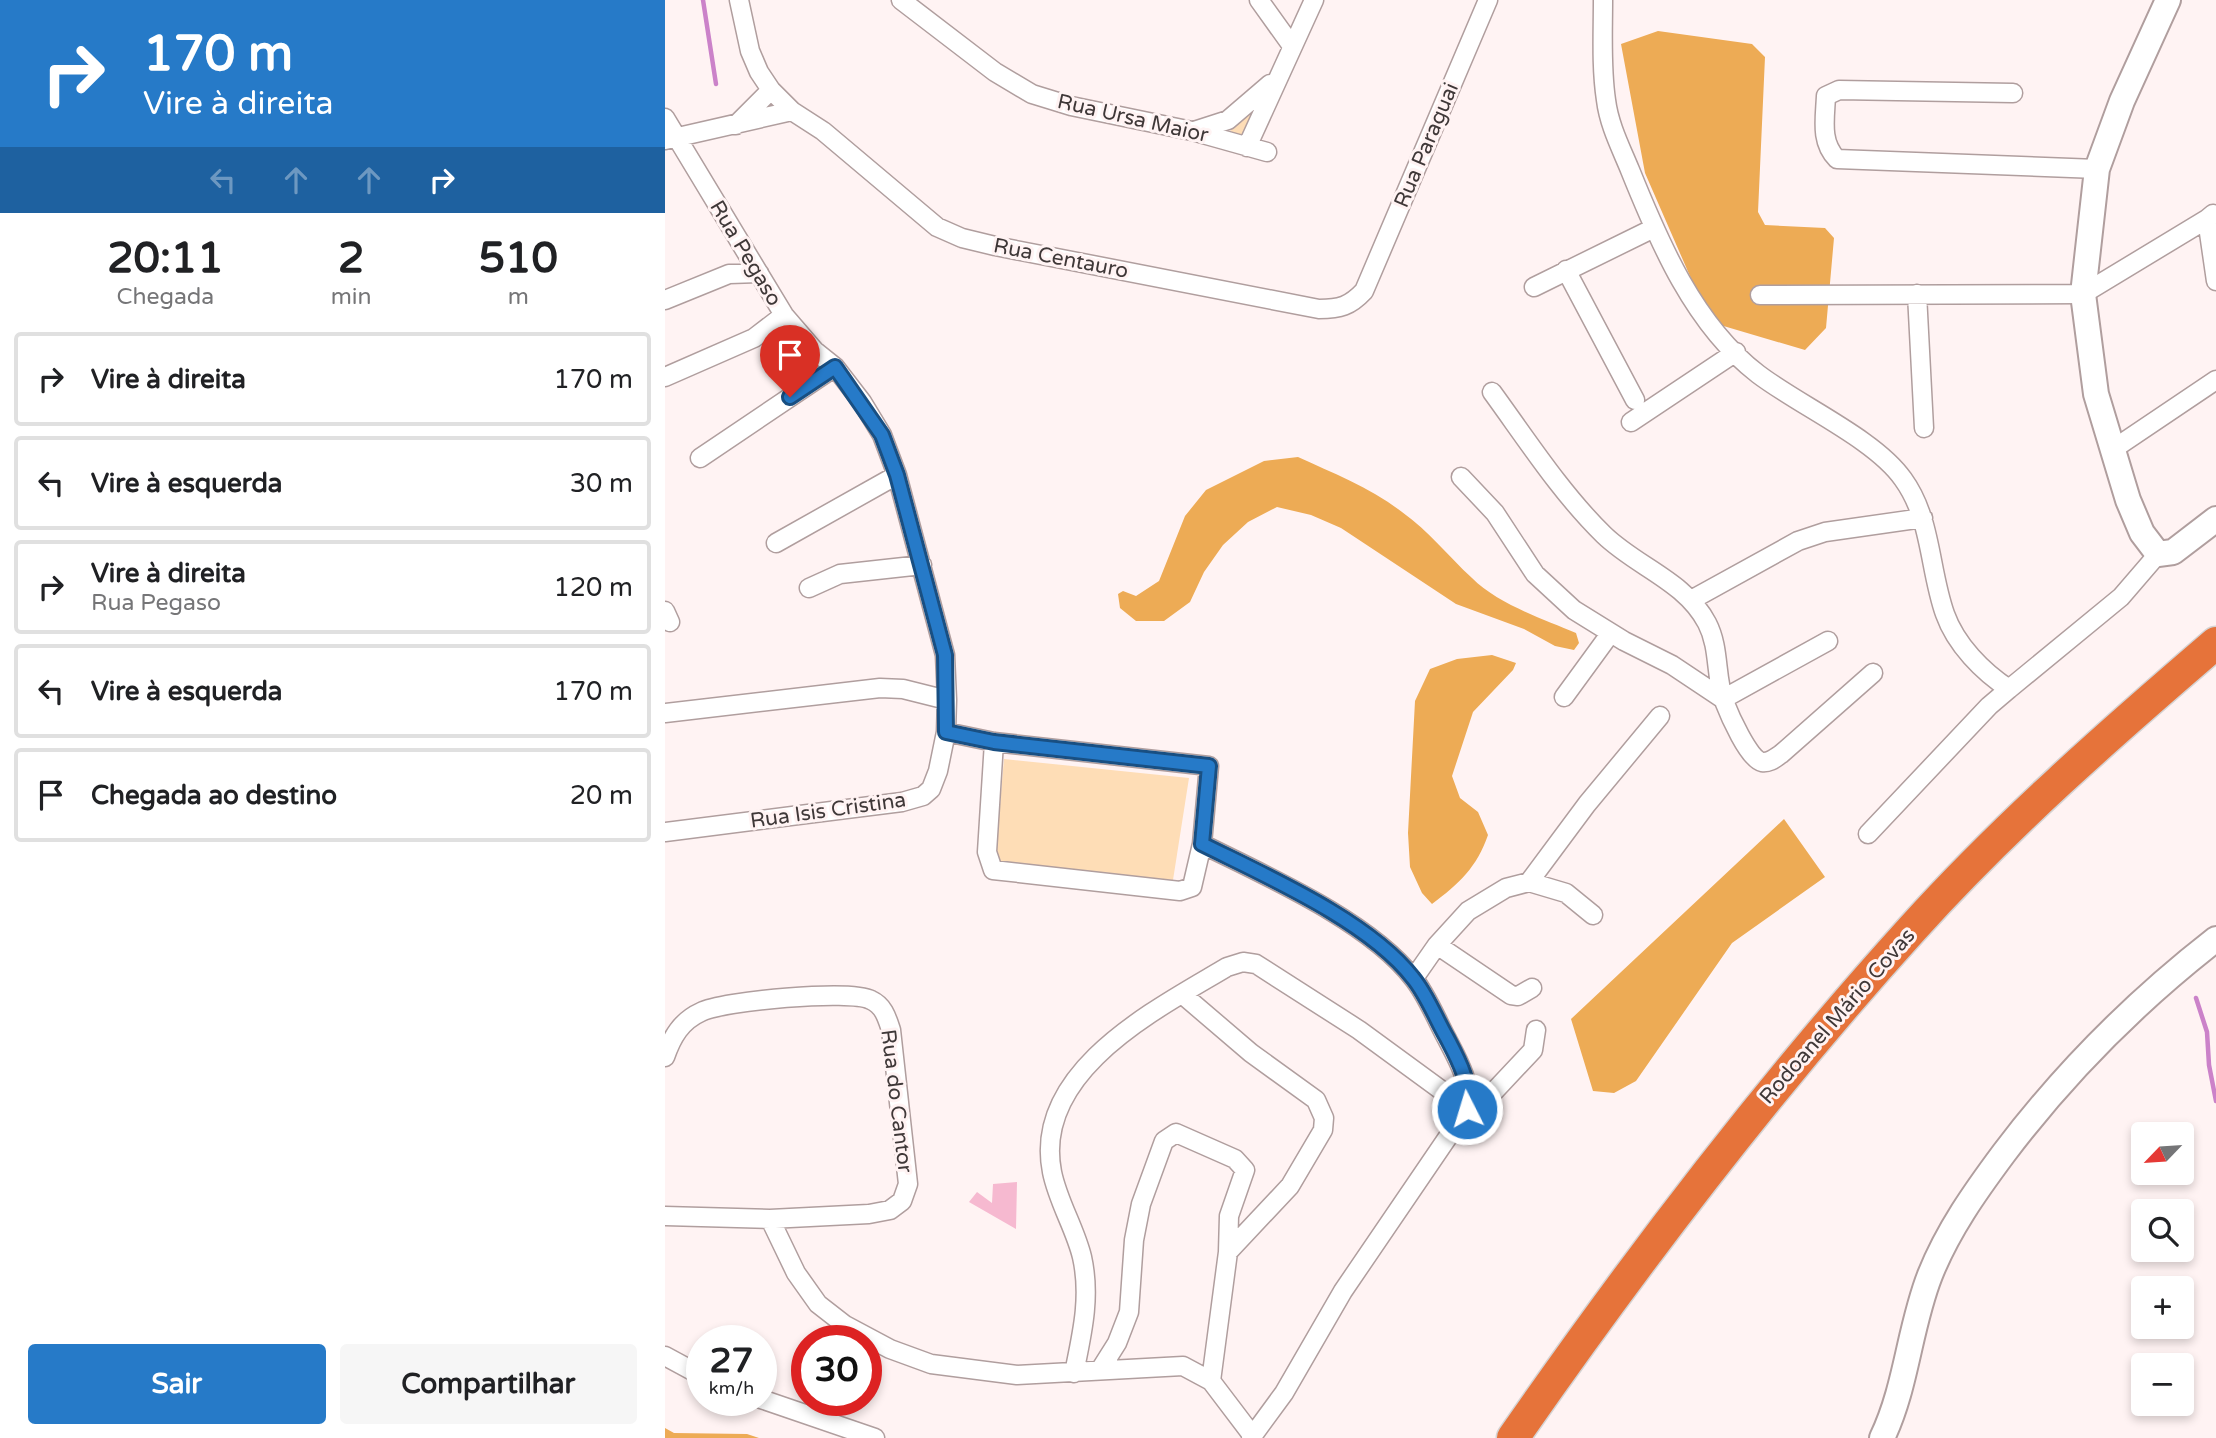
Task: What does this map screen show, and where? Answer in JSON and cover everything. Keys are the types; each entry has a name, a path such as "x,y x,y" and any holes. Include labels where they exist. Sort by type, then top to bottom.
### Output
{"highway":[{"name":"Rodoanel Mário Covas","path":"1513,1438 1724,1150 1914,927 2058,785 2216,643"}],"main road":[{"path":"2168,0 2122,102 2097,169 2083,294 2096,394 2128,500 2142,533 2158,554 2173,552 2216,519"},
{"path":"1882,1438 1901,1389 1929,1277 1961,1212 2035,1112 2073,1067 2158,984 2216,939"}],"street":[{"name":"Rua Centauro","path":"739,0 750,51 771,90 792,111 823,131 937,227 963,238 1319,309 1336,309 1350,305 1364,291"},
{"name":"Rua Ursa Maior","path":"901,0 995,72 1032,94 1071,106 1192,131 1267,152"},
{"path":"1259,0 1292,46"},
{"path":"1247,147 1314,0"},
{"name":"Rua Paraguai","path":"1364,291 1488,0"},
{"path":"1603,0 1606,101 1611,123 1654,228 1700,312 1755,372 1890,461 1914,495 1923,518 1945,616 1972,658 2009,689"},
{"path":"1192,131 1215,127 1229,120 1276,80"},
{"path":"736,125 771,90"},
{"path":"2013,93 1839,90 1826,96 1824,135 1828,151 1837,159 2097,169"},
{"path":"671,139 792,111"},
{"name":"Rua Pegaso","path":"665,118 671,139 759,273 783,315 815,351 835,367 882,435 897,475 945,655 946,732"},
{"path":"1760,295 2083,294 2211,216 2216,281"},
{"path":"1534,287 1654,228"},
{"path":"1566,270 1635,400"},
{"path":"665,300 729,274 759,273"},
{"path":"1917,295 1924,428"},
{"path":"665,377 754,338 783,315"},
{"path":"1631,422 1736,352"},
{"path":"700,458 835,367"},
{"path":"2112,450 2216,380"},
{"path":"1492,392 1565,490 1602,533 1626,555 1693,598 1715,640 1723,699 1750,755 1760,762 1769,762 1873,673"},
{"path":"776,543 897,475"},
{"path":"1461,477 1495,513 1535,574 1574,610 1610,634 1672,665 1723,699"},
{"path":"1693,598 1798,541 1825,532 1923,518"},
{"path":"1868,834 1989,706 2121,597 2158,554"},
{"path":"809,588 840,574 922,565"},
{"path":"1564,696 1610,634"},
{"path":"1723,699 1828,641"},
{"path":"665,713 880,688 903,689 947,700"},
{"path":"1529,882 1587,804 1660,716"},
{"path":"946,732 994,742 1209,766 1202,844 1192,887 1180,891 992,870 987,852 994,742"},
{"name":"Rua Isis Cristina","path":"665,832 902,802 923,796 931,789 938,771 946,732"},
{"path":"1202,844 1296,892 1389,953 1414,978 1457,1057 1468,1094 1467,1109"},
{"path":"1414,978 1437,945 1468,911 1506,888 1529,882 1566,893 1593,915"},
{"path":"1437,945 1511,995 1518,996 1532,989"},
{"path":"1074,1373 1085,1322 1087,1284 1081,1256 1051,1168 1056,1121 1080,1073 1098,1052 1182,994 1227,967 1243,962 1269,969 1359,1030 1467,1109"},
{"name":"Rua do Cantor","path":"665,1057 681,1025 702,1011 724,1006 850,994 871,999 883,1009 891,1030 908,1184 902,1201 890,1210 869,1214 770,1219 665,1216"},
{"path":"1182,994 1251,1053 1316,1100 1324,1118 1323,1130 1290,1186 1228,1252"},
{"path":"770,1219 796,1273 818,1304 845,1325 891,1349 931,1364 972,1372 1017,1375 1074,1373 1170,1365 1196,1371 1211,1381 1251,1437 1284,1393 1343,1291 1467,1109 1486,1100 1533,1050 1536,1030"},
{"path":"1100,1370 1124,1328 1141,1203 1164,1141 1172,1135 1235,1159 1245,1170 1229,1216 1228,1252 1211,1381"},
{"path":"665,1356 686,1367"},
{"path":"777,1404 875,1438"}],"shaded area":[{"path":"1658,31 1752,44 1765,57 1758,212 1765,225 1825,228 1834,238 1826,328 1805,350 1710,322 1645,173 1621,44"},
{"path":"1252,112 1242,137 1228,133 1231,130"},
{"path":"1298,457 1351,481 1390,503 1412,519 1463,570 1495,596 1576,633 1579,643 1574,650 1555,646 1524,629 1456,604 1341,528 1311,515 1277,507 1248,522 1223,545 1204,572 1190,602 1164,621 1136,621 1120,608 1118,594 1123,591 1136,596 1159,581 1185,516 1206,490 1264,461"},
{"path":"1492,655 1516,663 1513,670 1473,712 1452,776 1460,798 1478,812 1488,835 1466,874 1432,904 1422,893 1410,867 1408,833 1415,701 1430,669 1457,659"},
{"path":"1004,759 1189,778 1173,880 995,862"},
{"path":"1784,819 1825,877 1732,943 1636,1081 1614,1093 1593,1091 1571,1019"},
{"path":"665,1428 674,1433 747,1434 759,1438 665,1438"}],"building":[{"path":"1017,1182 1016,1229 969,1202 977,1192 992,1203 993,1184"}],"waterway":[{"path":"703,0 716,84"},
{"path":"2196,998 2207,1032 2209,1065 2216,1101"}],"route":[{"path":"790,397 835,367 862,402 882,435 897,475 945,655 946,732 994,742 1209,766 1202,844 1296,892 1360,932 1389,953 1414,978 1457,1057 1468,1094 1467,1109"}]}
